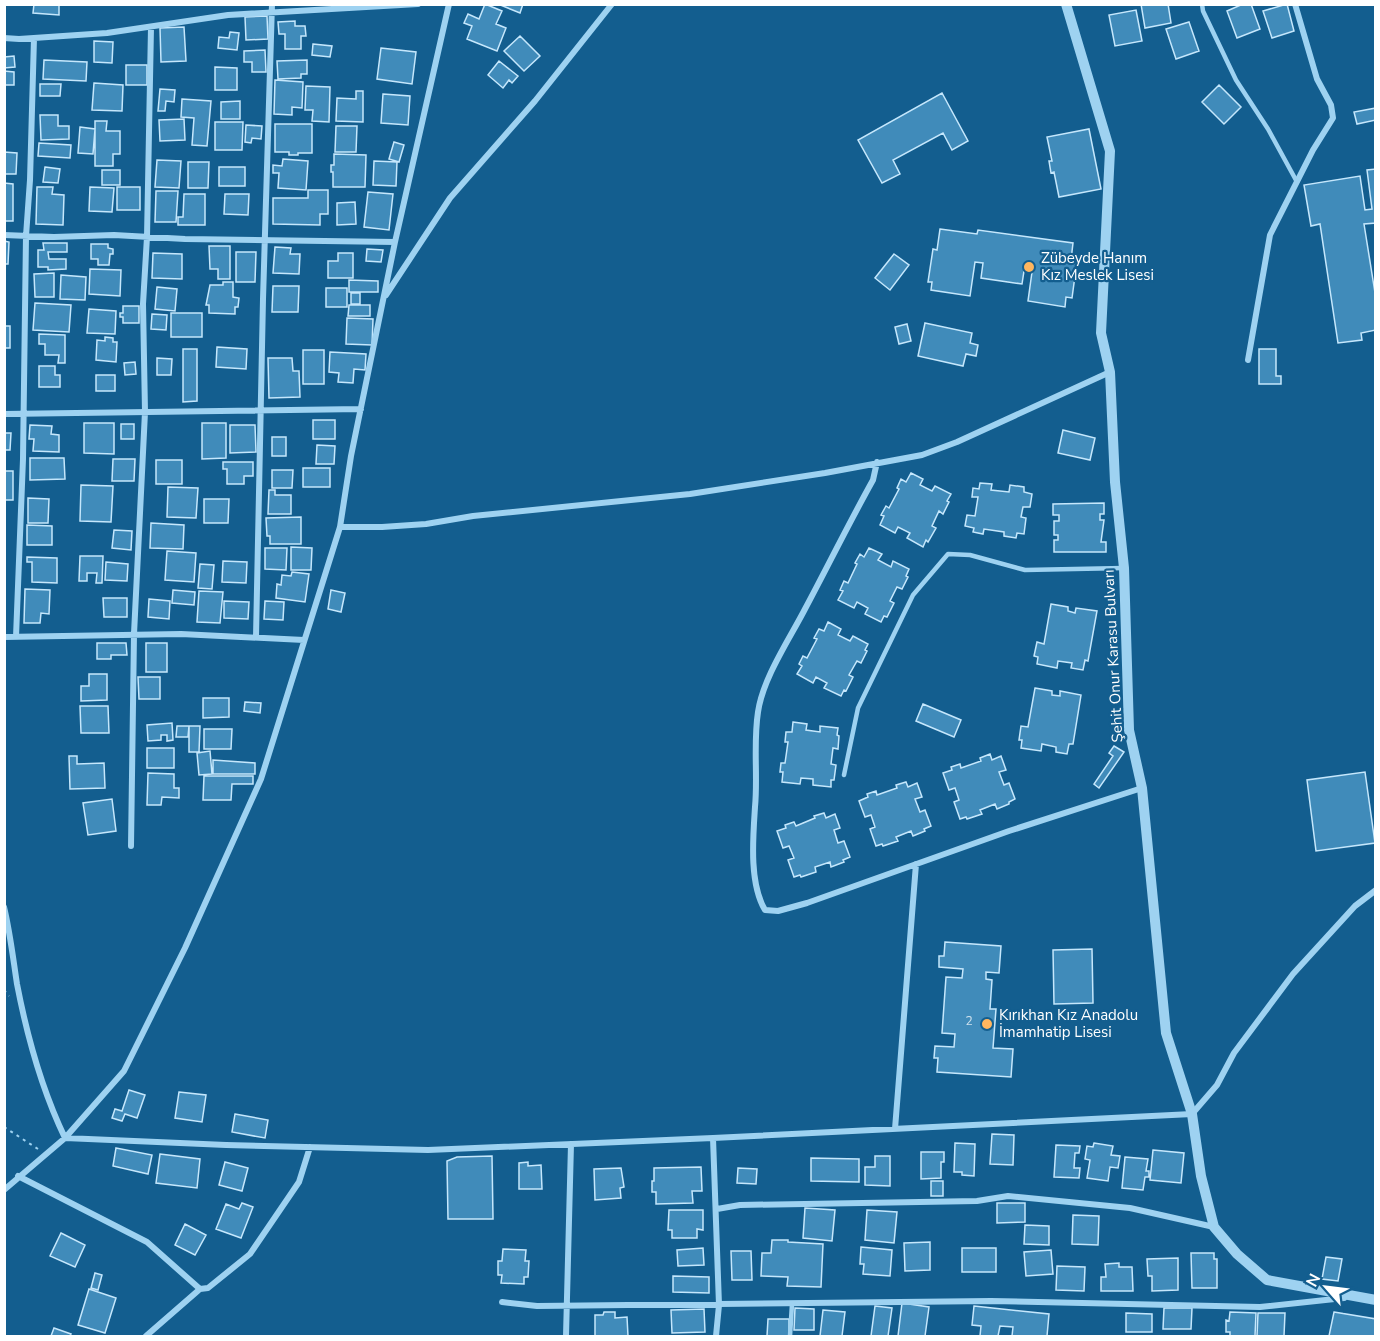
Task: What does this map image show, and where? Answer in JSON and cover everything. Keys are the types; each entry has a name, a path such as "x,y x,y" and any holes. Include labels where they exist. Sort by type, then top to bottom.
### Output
{"street":[{"path":"256,637 264,240 273,4"},
{"path":"4,38 107,33 228,15 418,4"},
{"path":"4,1190 65,1138 124,1071 185,948 261,779 340,526 351,456 395,242 449,4"},
{"path":"384,298 450,198 535,101 612,4"},
{"name":"Şehit Onur Karasu Bulvarı","path":"1066,4 1110,151 1101,333 1110,372 1115,482 1124,568 1129,730 1142,788 1166,1033 1192,1114 1201,1176 1214,1227 1237,1254 1267,1280 1376,1300"},
{"path":"1248,360 1270,235 1313,150 1333,118 1331,105 1317,79 1295,4"},
{"path":"131,846 134,634 145,412 143,304 147,237 151,27"},
{"path":"16,637 23,459 26,236 34,38"},
{"path":"4,235 395,242"},
{"path":"340,526 382,527 426,524 473,516 690,494 922,456 1110,372"},
{"path":"4,414 361,409"},
{"path":"876,462 873,480 779,659 762,695 758,711 752,847 758,899 765,910 778,911 807,903 1010,831 1142,788"},
{"path":"4,637 66,638 134,634 304,640"},
{"path":"895,1129 916,864"},
{"path":"65,1138 428,1150 1192,1114 1217,1085 1241,1044 1293,974 1355,906 1376,890"},
{"path":"4,906 18,985 35,1057 50,1107 65,1138"},
{"path":"713,1138 719,1305 717,1336"},
{"path":"566,1336 571,1144"},
{"path":"146,1336 200,1289 208,1288 250,1254 299,1182 310,1147"},
{"path":"18,1176 147,1242 200,1289"},
{"path":"717,1209 740,1205 977,1201 1008,1196 1130,1208 1214,1227"},
{"path":"502,1302 537,1306 567,1306 991,1301 1260,1307 1356,1296"}],"lane":[{"path":"1202,4 1236,80 1268,129 1297,182"},
{"path":"844,776 858,708 914,595 948,554 970,555 1025,570 1124,568"},
{"path":"790,1336 792,1304"}],"path":[{"path":"4,1127 45,1154"}],"building":[{"path":"34,4 59,4 59,15 33,13"},
{"path":"485,4 502,11 496,24 506,28 497,51 467,39 472,26 464,23 468,14 479,19"},
{"path":"498,4 523,4 520,13"},
{"path":"1141,4 1168,4 1171,23 1145,28"},
{"path":"1243,4 1251,4 1260,29 1237,38 1227,11"},
{"path":"1287,4 1294,31 1272,38 1263,11"},
{"path":"1136,10 1142,41 1115,46 1109,15"},
{"path":"267,16 268,39 246,40 245,17"},
{"path":"295,21 295,26 305,26 306,36 301,36 301,49 285,49 285,34 279,34 278,22"},
{"path":"1189,22 1199,51 1176,59 1166,29"},
{"path":"184,27 186,61 161,62 160,28"},
{"path":"230,32 239,33 237,50 218,48 219,37 229,38"},
{"path":"520,36 540,56 524,71 504,51"},
{"path":"94,41 113,42 112,63 94,62"},
{"path":"313,44 332,46 330,57 312,55"},
{"path":"381,48 416,52 412,84 377,79"},
{"path":"265,50 266,72 252,72 252,62 244,62 244,51"},
{"path":"14,56 15,67 4,68 4,57"},
{"path":"44,60 87,62 86,81 43,79"},
{"path":"307,60 307,74 301,74 301,78 278,79 277,61"},
{"path":"499,61 518,76 512,83 509,80 503,88 488,75"},
{"path":"126,65 147,65 147,85 126,85"},
{"path":"215,67 237,68 237,90 215,90"},
{"path":"4,71 14,72 14,85 4,85"},
{"path":"275,80 303,82 302,108 292,107 292,115 274,114"},
{"path":"94,83 123,85 122,111 92,110"},
{"path":"40,84 61,84 60,96 40,96"},
{"path":"1219,85 1241,107 1224,124 1202,102"},
{"path":"306,86 330,87 329,122 312,121 313,110 305,110"},
{"path":"160,89 175,90 174,102 166,101 165,111 158,111"},
{"path":"356,91 363,91 363,122 336,121 337,98 356,99"},
{"path":"942,93 968,141 952,150 943,133 893,160 900,174 882,183 858,140"},
{"path":"383,94 410,96 408,125 381,123"},
{"path":"182,99 211,101 207,146 192,145 194,118 181,117"},
{"path":"240,101 240,119 221,119 221,102"},
{"path":"1376,108 1376,120 1357,124 1354,112"},
{"path":"40,115 58,115 58,126 69,126 69,139 41,140"},
{"path":"184,119 185,140 160,141 159,120"},
{"path":"95,121 107,121 106,131 120,131 120,154 113,154 113,166 95,166"},
{"path":"215,122 243,122 242,150 215,150"},
{"path":"275,124 312,124 312,153 289,155 289,152 275,152"},
{"path":"246,125 262,126 261,139 252,138 251,143 245,142"},
{"path":"336,126 357,126 356,152 335,152"},
{"path":"80,127 95,129 93,154 78,153"},
{"path":"1089,129 1101,189 1059,197 1054,172 1051,173 1049,161 1052,161 1047,137"},
{"path":"394,142 404,145 399,162 389,159"},
{"path":"39,143 71,145 70,158 38,156"},
{"path":"4,152 17,153 16,174 4,174"},
{"path":"334,154 366,155 365,187 333,187 331,165 334,165"},
{"path":"283,159 308,161 306,190 278,188 279,173 273,173 273,165 282,166"},
{"path":"157,160 181,161 179,188 155,187"},
{"path":"374,161 397,162 396,186 373,185"},
{"path":"188,162 209,162 208,188 188,188"},
{"path":"45,167 60,169 58,183 43,182"},
{"path":"219,167 245,167 245,186 219,186"},
{"path":"1376,169 1376,223 1364,224 1376,299 1376,330 1361,333 1362,340 1338,343 1320,224 1311,226 1304,185 1360,176 1365,210 1372,209 1367,170"},
{"path":"102,170 120,170 120,185 102,185"},
{"path":"4,183 13,184 13,221 4,221"},
{"path":"37,187 53,187 52,194 64,195 63,225 36,224"},
{"path":"90,187 114,188 112,212 89,211"},
{"path":"117,187 140,187 140,210 117,210"},
{"path":"308,190 328,190 328,214 320,214 320,225 273,224 273,198 308,198"},
{"path":"156,191 178,191 176,222 155,222"},
{"path":"368,192 393,194 389,230 364,227"},
{"path":"184,194 205,194 205,225 178,225 178,217 183,217"},
{"path":"225,194 249,194 248,215 224,214"},
{"path":"355,202 356,224 337,225 337,203"},
{"name":"Zübeyde Hanım Kız Meslek Lisesi","path":"940,229 977,234 978,230 1073,243 1071,260 1077,261 1072,298 1066,297 1065,307 1028,301 1032,272 1024,271 1022,284 981,278 983,263 975,262 970,296 931,290 932,282 928,282 933,249 937,250"},
{"path":"4,241 9,242 8,264 4,264"},
{"path":"43,243 67,243 67,252 48,252 49,259 66,259 66,269 48,270 48,267 38,267 38,250 44,250"},
{"path":"91,244 108,244 108,248 113,249 109,265 98,265 98,259 91,259"},
{"path":"209,246 230,246 230,279 218,279 218,269 210,269"},
{"path":"275,247 291,248 290,254 300,254 299,274 273,273"},
{"path":"367,249 383,250 381,262 366,261"},
{"path":"236,252 256,252 255,282 236,282"},
{"path":"153,253 182,254 182,279 152,278"},
{"path":"338,253 353,253 353,278 328,278 328,261 338,261"},
{"path":"894,254 909,265 890,290 875,278"},
{"path":"90,269 121,270 120,296 89,294"},
{"path":"54,273 54,297 35,297 34,274"},
{"path":"61,275 86,277 85,300 60,299"},
{"path":"349,280 378,281 378,292 349,292"},
{"path":"223,282 233,282 233,297 239,298 235,314 209,313 209,305 206,305 210,285 223,285"},
{"path":"273,286 299,286 298,312 272,312"},
{"path":"157,287 177,289 175,311 155,309"},
{"path":"326,288 347,288 347,307 326,307"},
{"path":"351,293 360,293 360,304 351,304"},
{"path":"35,303 71,305 69,332 33,330"},
{"path":"349,305 370,305 370,316 348,316"},
{"path":"123,306 139,306 139,323 123,323 120,313 123,313"},
{"path":"89,309 116,311 115,334 87,333"},
{"path":"171,313 202,313 202,337 171,337"},
{"path":"152,314 167,315 166,330 151,329"},
{"path":"347,318 373,319 372,345 346,344"},
{"path":"925,323 972,333 970,343 978,345 976,356 966,354 963,366 918,356"},
{"path":"907,324 911,341 899,344 895,327"},
{"path":"4,326 10,326 10,348 4,348"},
{"path":"39,334 65,335 65,363 58,363 59,355 45,355 45,344 39,344"},
{"path":"105,337 113,338 113,342 117,342 116,362 96,360 97,340 105,341"},
{"path":"217,347 247,349 246,369 216,367"},
{"path":"183,349 197,349 197,401 183,402"},
{"path":"1259,349 1276,349 1276,376 1281,376 1281,384 1259,384"},
{"path":"303,350 324,350 324,384 303,384"},
{"path":"330,352 366,354 365,370 354,369 353,383 338,382 339,373 329,372"},
{"path":"157,358 172,359 171,375 157,375"},
{"path":"268,358 292,358 293,371 299,371 300,397 269,398"},
{"path":"135,362 136,374 125,375 124,363"},
{"path":"39,366 55,366 55,375 60,375 60,387 39,387"},
{"path":"96,375 115,375 115,391 96,391"},
{"path":"313,420 335,420 335,439 313,439"},
{"path":"84,423 114,423 114,454 84,453"},
{"path":"202,423 226,423 226,458 202,459"},
{"path":"121,424 134,424 134,439 121,439"},
{"path":"30,425 52,426 51,434 59,435 59,452 33,451 34,439 29,439"},
{"path":"230,425 255,425 256,452 230,453"},
{"path":"1063,430 1095,438 1090,460 1058,453"},
{"path":"4,433 11,433 10,450 4,450"},
{"path":"272,437 286,437 286,456 272,456"},
{"path":"317,445 335,446 334,464 316,464"},
{"path":"30,458 64,458 65,479 30,480"},
{"path":"113,459 135,459 134,481 112,481"},
{"path":"156,460 182,460 182,484 156,484"},
{"path":"223,462 253,462 253,476 244,476 244,484 227,484 227,469 223,469"},
{"path":"303,468 330,468 330,487 303,487"},
{"path":"272,470 293,470 292,488 272,488"},
{"path":"4,471 13,471 13,500 4,500"},
{"path":"911,473 923,479 920,485 932,491 935,486 951,494 943,514 939,511 932,526 936,528 923,547 907,538 910,533 898,527 895,533 880,525 884,516 881,515 886,506 889,508 899,489 897,488 901,479 906,482"},
{"path":"980,483 992,484 991,490 1009,492 1010,485 1024,487 1024,492 1032,494 1030,507 1023,507 1021,517 1026,518 1024,534 1017,533 1016,538 1004,536 1004,532 984,529 983,534 973,532 974,528 965,526 967,515 975,516 978,497 972,497 973,488 979,489"},
{"path":"81,485 113,486 111,522 80,521"},
{"path":"168,487 198,488 196,518 167,517"},
{"path":"269,490 275,490 275,495 291,495 291,514 268,514"},
{"path":"28,498 49,499 48,523 28,523"},
{"path":"204,499 229,499 228,523 204,523"},
{"path":"1104,503 1104,514 1100,514 1100,520 1104,520 1101,542 1106,542 1106,552 1054,552 1054,540 1058,540 1058,535 1054,535 1054,521 1059,521 1059,515 1053,515 1053,504"},
{"path":"301,517 301,544 270,544 266,518"},
{"path":"151,523 184,525 183,549 150,548"},
{"path":"27,525 52,526 52,545 27,545"},
{"path":"114,530 132,531 131,550 112,548"},
{"path":"291,547 312,548 311,570 291,570"},
{"path":"265,548 287,548 286,570 265,569"},
{"path":"869,548 882,554 878,560 891,567 893,561 909,569 902,589 897,587 890,601 894,603 887,617 884,616 881,622 865,614 868,608 857,602 854,608 838,600 843,591 840,590 844,581 848,583 860,554 864,557"},
{"path":"167,551 196,553 194,582 165,580"},
{"path":"80,556 103,556 102,583 96,583 97,573 87,573 87,581 79,581"},
{"path":"27,557 57,558 57,583 32,582 32,562 27,562"},
{"path":"223,561 247,562 246,583 222,582"},
{"path":"106,562 128,564 127,581 105,580"},
{"path":"200,564 214,565 212,589 198,588"},
{"path":"292,572 309,574 305,602 276,598 277,584 281,585 282,575 291,576"},
{"path":"25,589 50,590 49,614 41,613 40,623 24,623"},
{"path":"173,590 195,592 194,605 172,603"},
{"path":"331,590 345,593 341,612 328,609"},
{"path":"199,591 223,592 220,623 197,622"},
{"path":"103,598 127,598 127,617 104,617"},
{"path":"149,599 170,601 169,619 148,617"},
{"path":"224,601 249,602 248,619 224,618"},
{"path":"265,601 284,602 283,620 264,619"},
{"path":"1051,604 1068,607 1068,611 1075,613 1076,608 1097,611 1088,661 1085,660 1083,670 1071,668 1072,663 1058,661 1057,668 1037,664 1038,657 1034,656 1037,642 1044,644"},
{"path":"828,622 841,629 838,635 850,641 853,636 868,644 861,663 857,661 849,675 853,677 841,696 824,688 827,683 816,677 813,683 797,674 802,666 799,664 803,656 807,658 817,639 814,638 819,629 824,631"},
{"path":"97,643 126,643 127,655 111,655 111,659 97,659"},
{"path":"146,643 167,643 167,672 146,672"},
{"path":"89,674 107,674 107,700 81,701 81,686 89,686"},
{"path":"138,677 160,677 160,699 139,699"},
{"path":"1035,688 1052,691 1052,695 1060,696 1060,691 1081,695 1073,744 1069,744 1067,754 1056,752 1056,747 1042,744 1041,751 1021,748 1022,740 1019,740 1021,726 1028,727"},
{"path":"203,698 229,698 229,717 203,718"},
{"path":"245,702 261,703 260,713 244,711"},
{"path":"923,704 961,720 954,737 916,721"},
{"path":"80,706 108,706 109,733 81,733"},
{"path":"793,722 807,724 806,730 820,732 820,726 838,728 838,749 833,748 831,764 836,765 831,787 813,785 813,779 801,778 800,784 782,782 781,763 785,763 788,742 785,742 786,732 792,732"},
{"path":"172,723 173,740 167,741 167,735 161,735 161,740 148,741 147,725"},
{"path":"177,726 189,726 188,737 176,737"},
{"path":"189,726 200,726 199,752 189,752"},
{"path":"204,729 232,729 231,749 204,749"},
{"path":"1114,746 1124,752 1099,788 1094,784 1113,756 1109,753"},
{"path":"147,748 174,748 174,768 147,768"},
{"path":"210,751 212,774 199,775 197,753"},
{"path":"990,754 992,760 1001,756 1006,770 999,772 1004,785 1009,783 1015,799 997,809 995,804 980,810 982,814 960,819 954,802 959,800 955,788 949,790 943,773 960,764 961,768 981,761 980,758"},
{"path":"69,756 77,756 77,764 104,763 105,788 70,789"},
{"path":"213,760 255,763 255,774 213,774"},
{"path":"1365,772 1375,843 1316,851 1307,780"},
{"path":"148,773 174,774 174,788 179,788 179,798 162,797 161,805 147,805"},
{"path":"204,776 253,776 253,784 232,784 231,800 203,800"},
{"path":"906,782 908,787 917,783 922,797 915,799 920,812 925,810 931,826 913,836 911,831 896,837 898,841 876,846 870,829 875,827 871,815 865,817 859,801 868,797 867,794 876,791 877,795"},
{"path":"112,799 116,831 88,835 83,803"},
{"path":"824,813 826,818 835,814 840,828 834,830 838,843 844,841 850,857 831,867 830,862 815,867 816,872 794,877 788,860 794,858 789,846 783,848 777,831 786,828 785,825 794,822 796,826"},
{"name":"Kırıkhan Kız Anadolu İmamhatip Lisesi","path":"945,942 1001,946 999,973 986,972 986,979 992,980 990,1009 996,1009 993,1048 1013,1049 1011,1077 937,1072 938,1058 934,1058 935,1046 954,1047 955,1034 942,1033 946,977 962,978 963,969 939,967 939,956 944,956"},
{"path":"1092,949 1093,1003 1054,1004 1053,950"},
{"path":"129,1090 145,1095 137,1118 125,1114 122,1121 112,1118 115,1109 122,1111"},
{"path":"179,1092 206,1095 202,1122 175,1118"},
{"path":"235,1114 268,1120 265,1138 232,1132"},
{"path":"992,1134 1014,1135 1013,1165 990,1164"},
{"path":"955,1143 975,1144 974,1176 954,1172"},
{"path":"1094,1143 1113,1146 1111,1155 1120,1156 1118,1168 1110,1167 1108,1181 1087,1178 1090,1160 1085,1159 1087,1146 1093,1147"},
{"path":"1056,1145 1080,1146 1079,1153 1075,1153 1074,1168 1080,1168 1079,1178 1054,1177"},
{"path":"116,1148 152,1155 148,1174 113,1166"},
{"path":"1153,1150 1184,1153 1181,1183 1150,1180"},
{"path":"921,1152 944,1152 944,1162 941,1162 941,1178 921,1179"},
{"path":"160,1154 200,1159 197,1188 156,1183"},
{"path":"492,1156 493,1219 448,1219 447,1161 457,1157"},
{"path":"875,1156 890,1156 890,1186 865,1185 865,1167 875,1167"},
{"path":"1125,1157 1148,1159 1146,1171 1149,1171 1149,1177 1145,1177 1143,1190 1122,1188"},
{"path":"811,1158 859,1159 859,1182 811,1181"},
{"path":"225,1162 248,1168 242,1191 219,1185"},
{"path":"528,1162 528,1166 541,1165 542,1189 519,1189 519,1163"},
{"path":"701,1167 702,1191 692,1191 693,1203 656,1204 656,1192 652,1192 654,1168"},
{"path":"621,1168 624,1187 620,1188 621,1198 595,1200 594,1169"},
{"path":"738,1168 757,1169 756,1184 737,1183"},
{"path":"931,1181 943,1181 943,1196 931,1196"},
{"path":"242,1203 253,1207 241,1238 216,1229 226,1204 239,1209"},
{"path":"997,1203 1025,1203 1025,1222 997,1223"},
{"path":"805,1208 835,1210 832,1241 803,1238"},
{"path":"669,1210 703,1210 703,1230 697,1229 697,1238 672,1238 672,1230 668,1230"},
{"path":"867,1210 897,1212 894,1243 865,1240"},
{"path":"1073,1215 1099,1216 1098,1245 1072,1244"},
{"path":"185,1224 206,1235 195,1255 175,1245"},
{"path":"1025,1225 1049,1226 1049,1245 1024,1244"},
{"path":"61,1233 85,1245 75,1267 50,1256"},
{"path":"772,1240 823,1244 821,1287 787,1286 788,1277 761,1276 762,1253 771,1253"},
{"path":"930,1242 930,1270 905,1271 904,1243"},
{"path":"861,1247 892,1250 890,1276 863,1274 864,1264 860,1264"},
{"path":"703,1248 704,1265 678,1266 677,1250"},
{"path":"962,1248 996,1248 996,1272 962,1272"},
{"path":"503,1249 526,1250 525,1261 529,1261 528,1277 524,1277 524,1284 501,1283 502,1275 498,1275 498,1261 502,1261"},
{"path":"1051,1250 1053,1274 1026,1276 1024,1252"},
{"path":"731,1251 751,1251 752,1280 732,1280"},
{"path":"1191,1253 1214,1253 1214,1259 1217,1259 1217,1288 1192,1288"},
{"path":"1326,1257 1342,1259 1338,1281 1322,1279"},
{"path":"1178,1258 1178,1290 1152,1291 1152,1276 1148,1276 1147,1259"},
{"path":"1119,1263 1119,1267 1132,1267 1133,1291 1101,1291 1101,1277 1106,1277 1105,1264"},
{"path":"1057,1266 1085,1267 1084,1291 1056,1290"},
{"path":"95,1273 102,1275 98,1290 91,1288"},
{"path":"673,1276 709,1277 709,1293 673,1292"},
{"path":"89,1289 116,1298 105,1333 78,1325"},
{"path":"902,1303 929,1307 925,1336 898,1336"},
{"path":"875,1306 892,1308 888,1336 871,1336"},
{"path":"974,1306 1049,1314 1047,1336 1012,1336 1013,1327 1000,1326 998,1336 980,1336 981,1326 972,1325"},
{"path":"795,1308 814,1309 814,1330 794,1330"},
{"path":"1164,1308 1192,1308 1191,1329 1163,1329"},
{"path":"704,1309 705,1332 672,1333 671,1310"},
{"path":"823,1310 845,1312 842,1336 820,1336"},
{"path":"604,1312 615,1312 615,1318 627,1317 628,1336 595,1336 595,1315 603,1315"},
{"path":"1230,1312 1256,1313 1255,1336 1230,1336 1230,1332 1226,1332 1226,1320 1229,1321"},
{"path":"1334,1312 1376,1319 1376,1336 1329,1336"},
{"path":"1126,1313 1152,1314 1152,1332 1126,1332"},
{"path":"1258,1313 1285,1313 1284,1336 1257,1336"},
{"path":"768,1319 789,1319 789,1336 767,1336"},
{"path":"54,1328 71,1334 70,1336 51,1336"}],"place":[{"name":"Zübeyde Hanım Kız Meslek Lisesi","path":"1029,267"},
{"name":"Kırıkhan Kız Anadolu İmamhatip Lisesi","path":"987,1024"}]}
